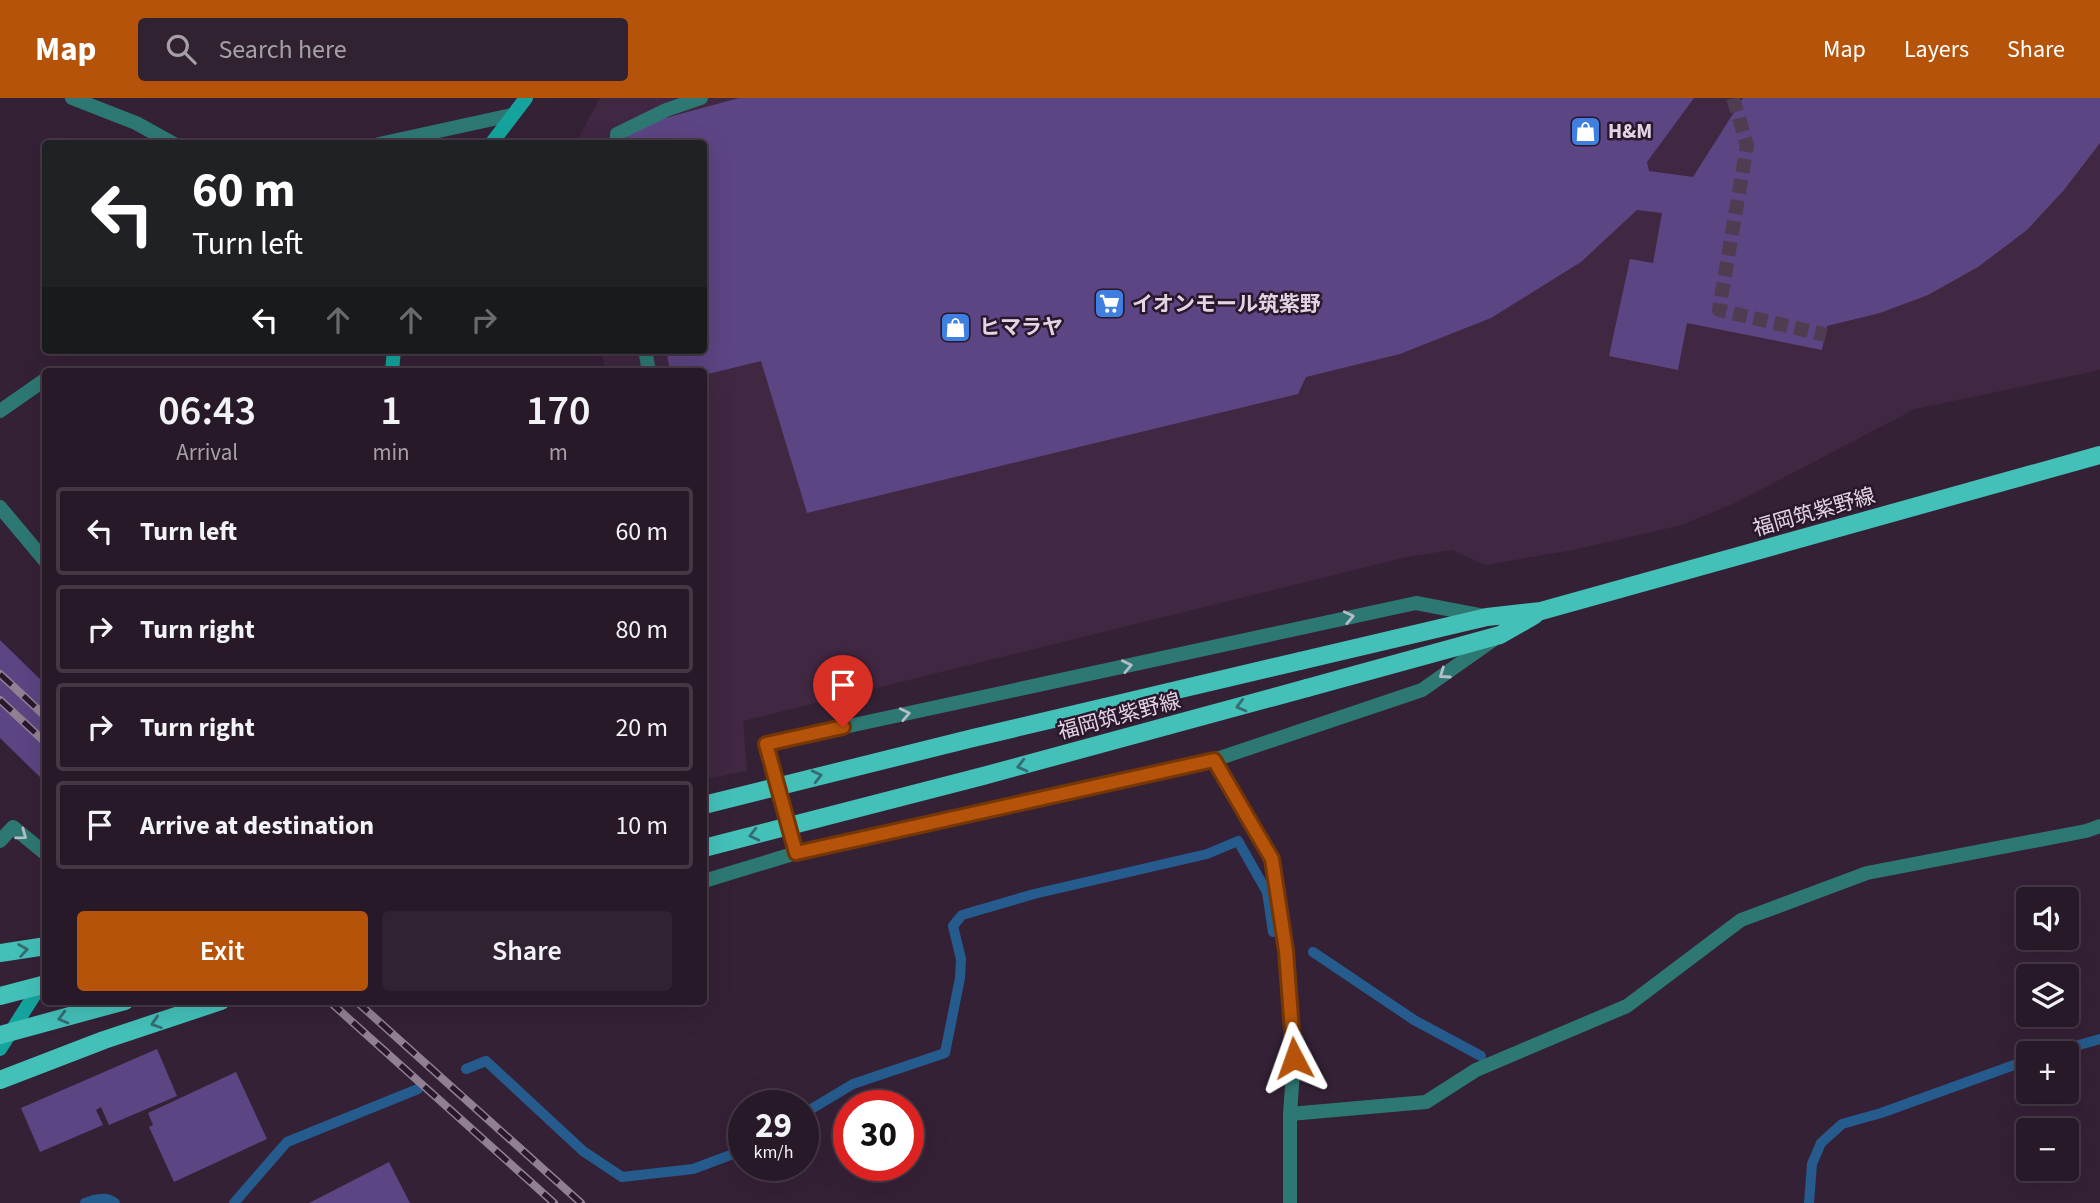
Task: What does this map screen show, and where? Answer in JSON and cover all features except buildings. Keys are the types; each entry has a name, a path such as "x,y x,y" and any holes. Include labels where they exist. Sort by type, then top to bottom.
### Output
{"main road":[{"name":"福岡筑紫野線","path":"707,804 959,741 1487,617 1541,611 2100,456"},
{"name":"福岡筑紫野線","path":"707,847 983,776 1500,635 1541,611"},
{"path":"0,953 42,947"},
{"path":"0,996 42,985"},
{"path":"3,1034 110,1005"},
{"path":"0,1080 104,1040 208,1005"}],"street":[{"path":"72,98 136,123 167,140"},
{"path":"494,140 526,98"},
{"path":"617,140 617,134 666,110 701,98"},
{"path":"397,140 512,115"},
{"path":"0,411 42,382"},
{"path":"0,507 42,557"},
{"path":"796,853 766,744 1416,603 1487,617"},
{"path":"707,880 796,853 1214,760 1422,690 1500,635"},
{"path":"1214,760 1272,859 1286,951 1293,1044 1290,1203"},
{"path":"1290,1114 1426,1102 1476,1070 1627,1006 1741,920 1867,873 2086,831 2100,826"},
{"path":"0,841 13,827 42,851"},
{"path":"0,1049 3,1034 42,983"}],"shaded area":[{"name":"イオンモール筑紫野","path":"600,98 2100,98 2100,370 1915,409 1735,503 1682,525 1573,550 1485,565 1452,550 1407,557 743,721 747,771 707,778 707,368 604,368 602,354 707,354 707,140 577,140"}],"waterway":[{"path":"819,1104 853,1084 945,1053 960,978 961,959 953,926 962,915 1034,894 1207,854 1238,841 1267,892 1273,932"},
{"path":"1313,952 1414,1020 1481,1056"},
{"path":"2079,1045 2100,1039"},
{"path":"466,1069 486,1061 583,1151 622,1177 693,1169 728,1156"},
{"path":"1809,1203 1812,1164 1821,1143 1842,1124 1881,1113 2016,1064"},
{"path":"234,1203 287,1142 418,1089"},
{"path":"85,1203 97,1199 115,1203"}],"tunnel":[{"path":"1733,98 1747,145 1719,310 1826,335"}],"railway":[{"path":"0,674 42,713"},
{"path":"0,700 42,739"},
{"path":"333,1005 554,1203"},
{"path":"360,1005 581,1203"}],"place":[{"name":"H&M","path":"1585,131"},
{"name":"イオンモール筑紫野","path":"1109,304"},
{"name":"ヒマラヤ","path":"956,327"}],"route":[{"path":"843,727 766,744 796,853 1214,760 1272,859 1286,951 1294,1058"}]}
